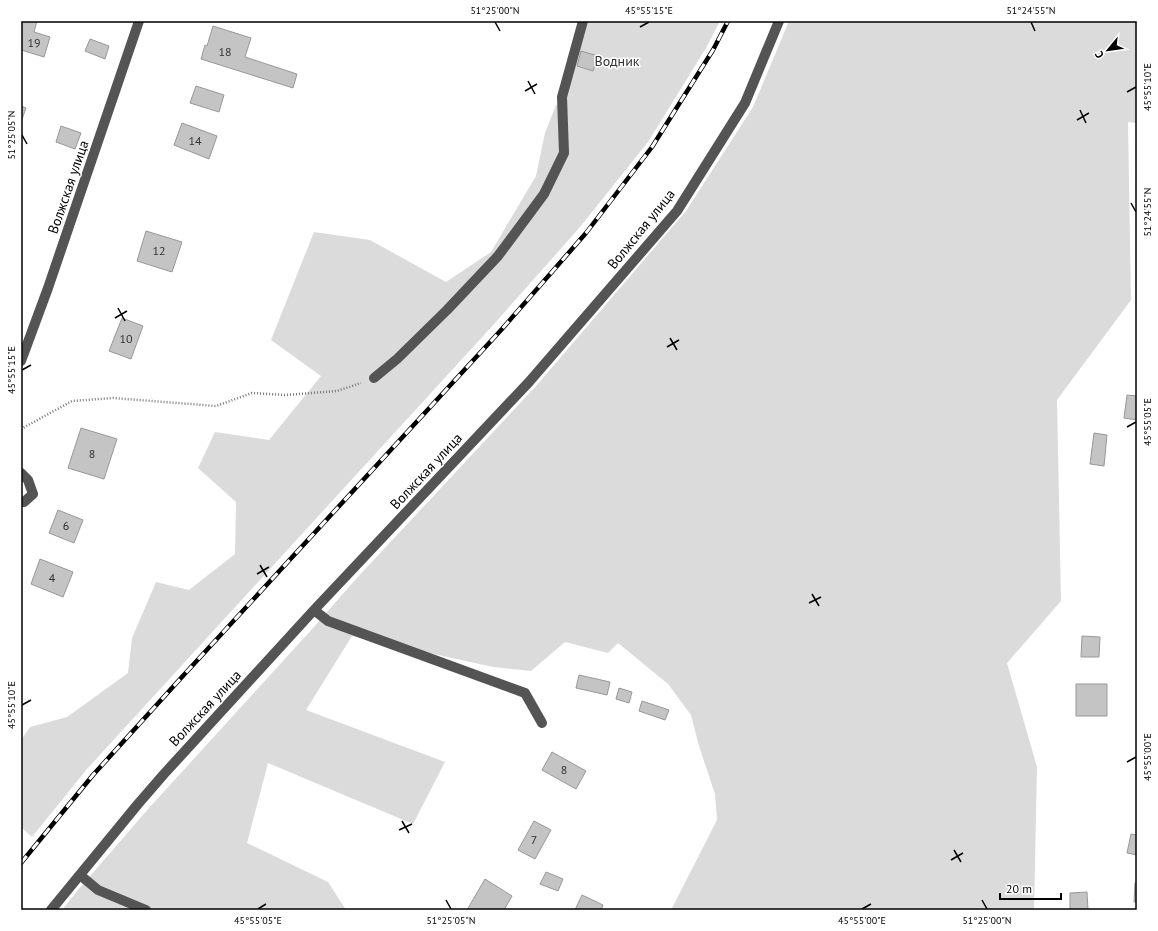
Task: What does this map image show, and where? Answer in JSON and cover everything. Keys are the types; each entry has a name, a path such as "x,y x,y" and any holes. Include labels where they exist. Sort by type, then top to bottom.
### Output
{"street":[{"name":"Волжская улица","path":"21,361 139,21"},
{"path":"374,378 397,359 447,310 498,256 544,194 564,153 562,97 583,21"},
{"name":"Волжская улица","path":"51,910 164,774 314,610 529,382 677,211 745,103 779,21"},
{"path":"21,473 28,480 33,494 24,502 21,502"},
{"path":"314,610 328,621 525,693 542,723"},
{"path":"80,875 98,890 146,910"}],"path":[{"path":"21,429 72,402 113,398 216,406 252,393 286,395 337,391 374,378"}],"green space":[{"name":"Водник","path":"586,21 720,21 706,48 648,142 580,227 495,323 87,769 32,837 21,827 21,740 30,727 67,717 128,673 132,638 156,582 189,590 235,554 236,502 198,468 215,432 269,440 321,376 271,340 314,232 370,240 446,282 491,252 536,176 545,133 556,105 565,102"},
{"path":"789,21 1137,21 1137,123 1128,122 1131,300 1057,400 1061,601 1007,663 1037,767 1034,910 671,910 717,820 715,794 699,746 691,715 668,684 618,643 608,653 565,642 531,671 493,667 352,636 306,710 445,762 413,824 268,763 247,843 328,882 346,910 62,910 149,808 356,579 536,386 686,211 753,107"}],"building":[{"path":"21,21 37,21 34,32 50,37 44,57 21,50"},
{"path":"213,26 251,38 245,57 297,74 293,88 201,59"},
{"path":"90,39 109,46 105,59 85,51"},
{"path":"581,51 598,56 593,71 577,66"},
{"path":"196,86 224,95 219,112 190,103"},
{"path":"21,106 26,108 21,122"},
{"path":"182,123 217,136 209,159 174,145"},
{"path":"61,126 81,133 75,149 56,142"},
{"path":"146,231 182,242 172,272 137,261"},
{"path":"122,318 143,326 131,359 109,351"},
{"path":"1127,395 1137,396 1137,420 1124,418"},
{"path":"81,428 117,439 104,479 68,468"},
{"path":"1094,433 1107,435 1104,466 1090,464"},
{"path":"58,510 83,520 74,543 49,533"},
{"path":"40,559 73,572 63,597 31,584"},
{"path":"1082,636 1100,637 1099,657 1081,657"},
{"path":"579,675 610,682 607,695 576,688"},
{"path":"1076,684 1107,684 1107,716 1076,716"},
{"path":"619,688 632,692 629,703 616,699"},
{"path":"642,701 669,710 665,720 639,711"},
{"path":"552,752 586,771 576,789 542,770"},
{"path":"534,821 551,830 535,859 518,850"},
{"path":"1131,834 1137,835 1137,855 1127,853"},
{"path":"546,872 563,879 558,891 540,884"},
{"path":"485,879 512,896 504,910 467,910"},
{"path":"1135,883 1137,883 1137,902 1134,902"},
{"path":"1087,892 1088,910 1070,910 1070,893"},
{"path":"582,895 603,905 601,910 575,910"}],"railway":[{"path":"21,863 93,775 502,329 586,233 652,147 713,50 728,21"}]}
